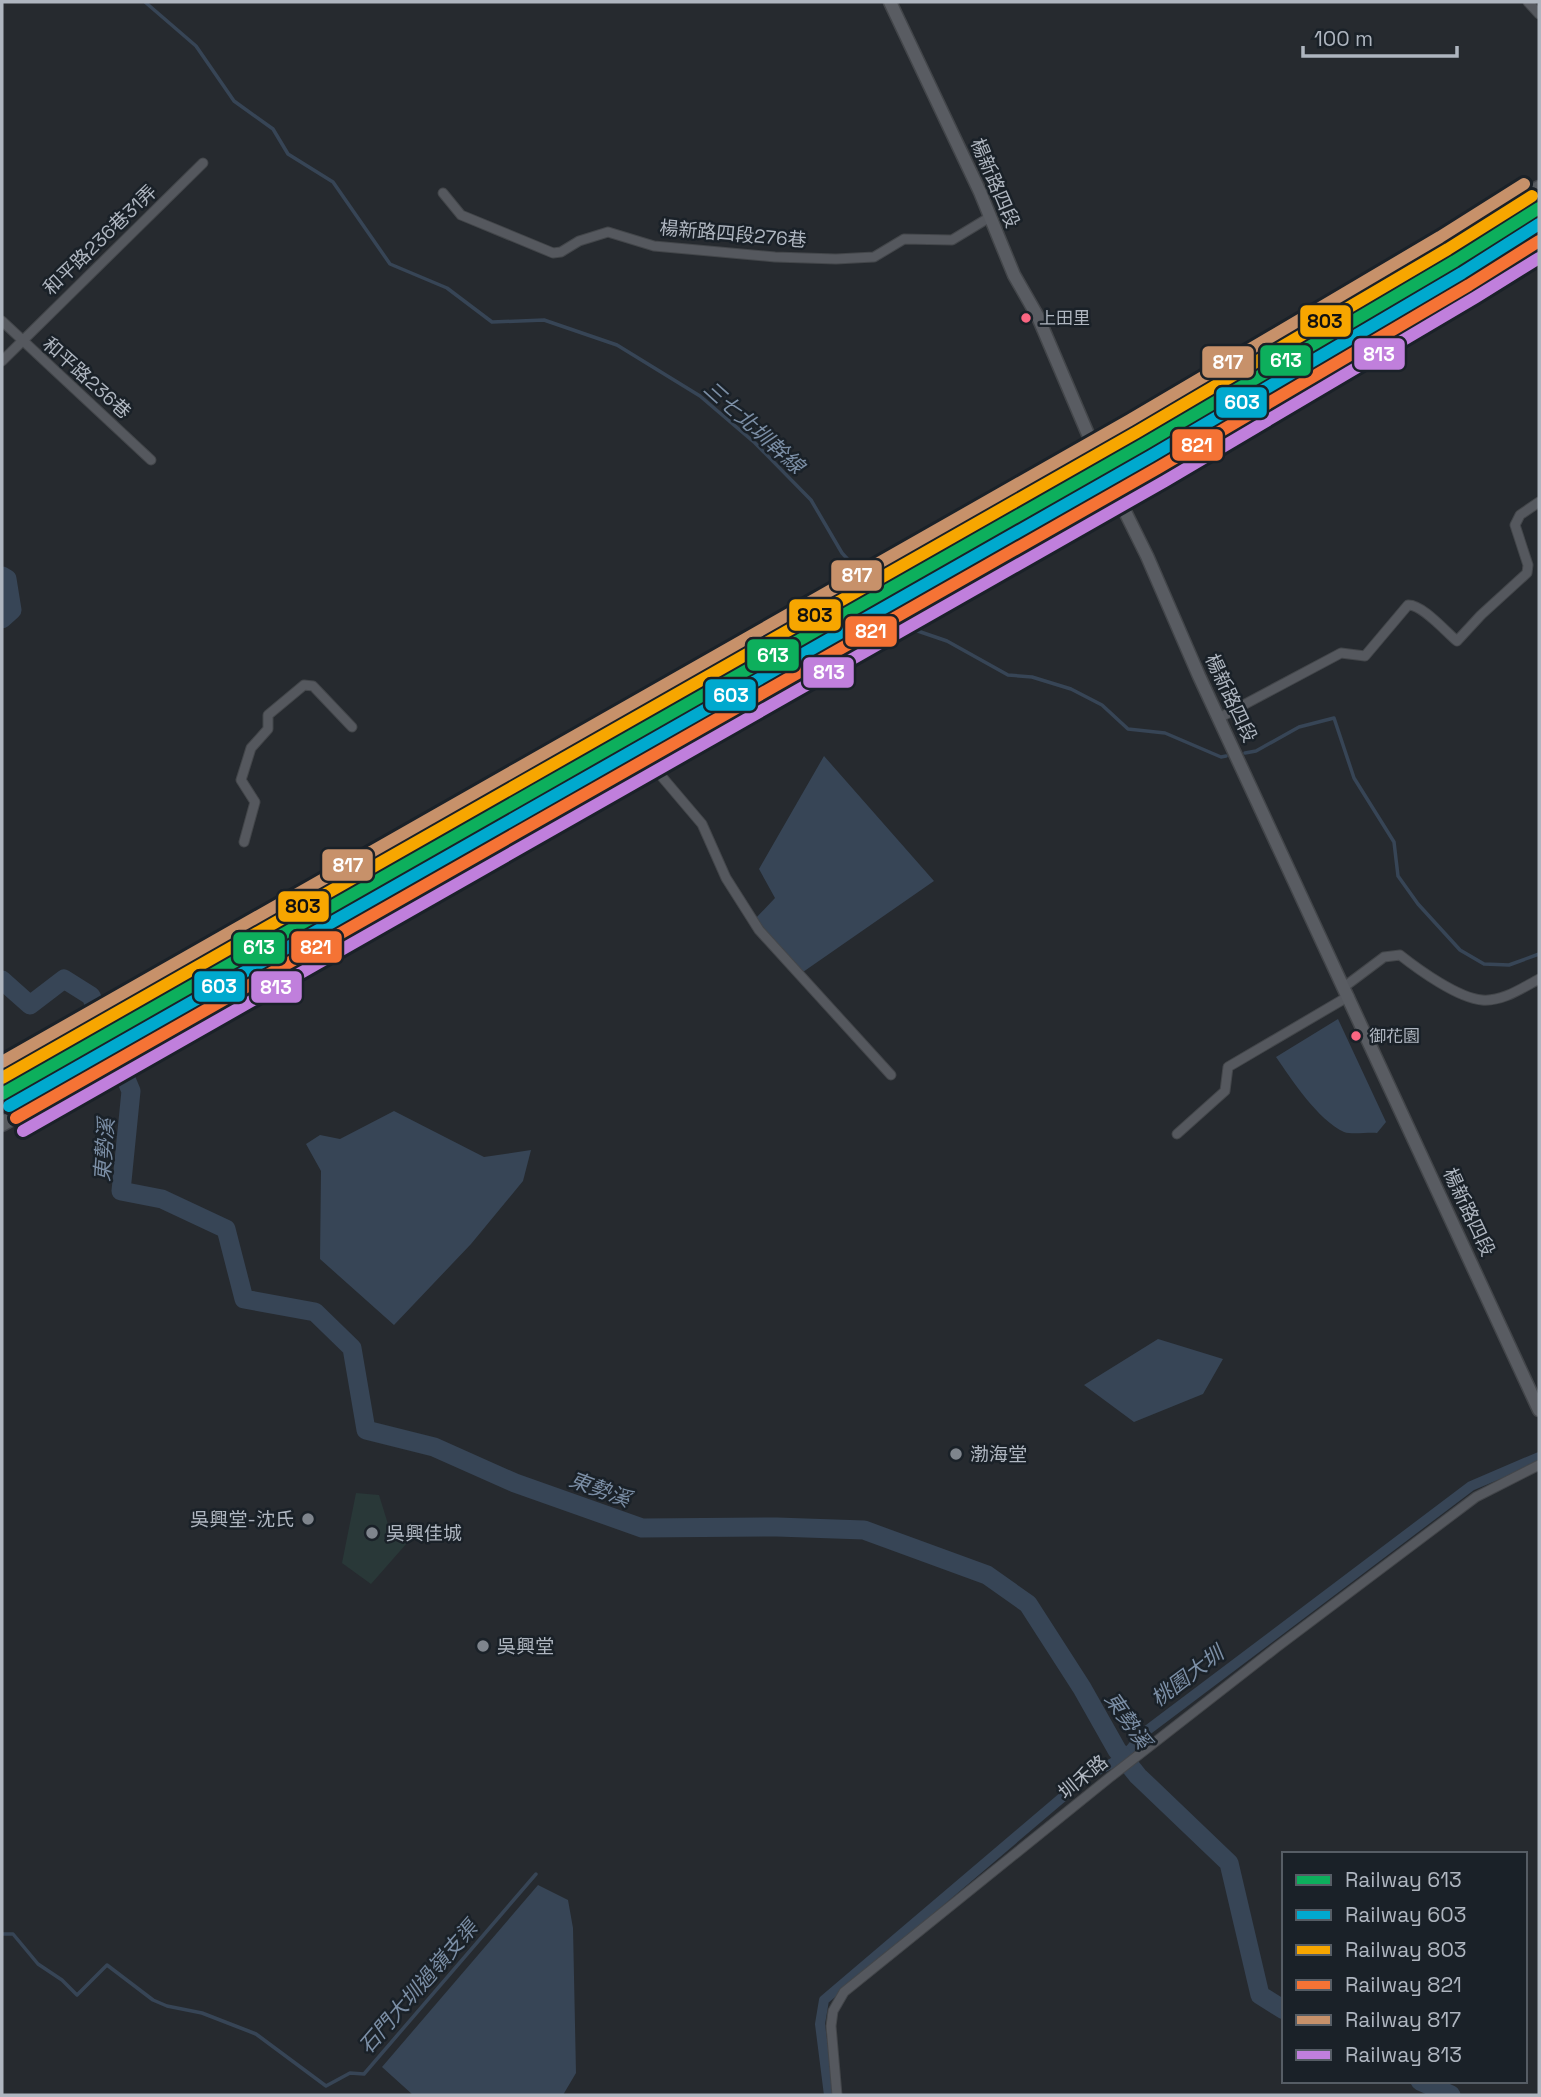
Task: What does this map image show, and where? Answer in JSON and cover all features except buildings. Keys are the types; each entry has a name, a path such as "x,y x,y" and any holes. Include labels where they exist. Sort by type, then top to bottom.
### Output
{"main road":[{"name":"楊新路四段","path":"890,2 990,217 1014,275 1038,317 1096,453 1147,556 1219,718 1539,1410"},
{"path":"2,1081 118,1006 227,946 279,925 731,669 1096,453 1228,381 1463,242 1539,188"},
{"path":"2,1124 294,951 645,755 752,690 1404,327 1539,244"}],"street":[{"path":"1528,2 1539,14"},
{"name":"和平路236巷31弄","path":"2,361 203,163"},
{"name":"楊新路四段276巷","path":"443,194 461,215 553,253 608,232 654,246 775,257 874,257 904,239 952,240 990,217"},
{"name":"和平路236巷","path":"2,321 150,460"},
{"path":"1219,718 1341,653 1365,656 1408,604 1414,604 1458,641 1481,615 1527,573 1528,565 1515,525 1520,515 1539,502"},
{"path":"244,842 255,802 241,780 251,748 268,729 268,715 304,685 313,686 352,727"},
{"path":"657,771 702,824 726,878 759,930 891,1075"},
{"path":"1177,1134 1225,1091 1228,1067 1347,992 1384,957 1400,955 1429,978 1483,1000 1506,996 1539,979"},
{"path":"192,1013 201,1026"},
{"name":"圳禾路","path":"837,2095 831,2026 833,2011 844,1992 1277,1647 1476,1497 1539,1465"}],"shaded area":[{"path":"356,1493 379,1495 388,1524 407,1543 371,1584 342,1563"}],"water":[{"path":"824,756 934,881 803,972 755,919 775,898 759,869"},
{"path":"1338,1019 1386,1122 1377,1133 1347,1133 1334,1126 1306,1099 1276,1057"},
{"path":"394,1111 484,1157 531,1150 523,1181 471,1244 394,1325 320,1259 321,1171 306,1144 320,1135 340,1139"},
{"path":"1158,1339 1223,1359 1203,1394 1134,1422 1084,1385"},
{"path":"538,1885 568,1900 573,1928 576,2073 563,2095 413,2095 382,2067"}],"waterway":[{"name":"三七北圳幹線","path":"145,2 196,46 234,101 273,129 288,154 333,182 390,264 447,288 492,322 544,320 617,345 700,396 755,443 811,500 842,553 862,575"},
{"name":"東勢溪","path":"2,576 7,579 12,610 2,619"},
{"name":"三七北圳幹線","path":"909,628 947,641 1008,675 1032,677 1071,689 1102,705 1128,729 1165,733 1221,757 1226,756"},
{"name":"三七北圳幹線","path":"1245,753 1256,751 1299,727 1334,718 1354,778 1394,842 1398,876 1418,904 1460,950 1484,964 1509,965 1539,954"},
{"name":"東勢溪","path":"2,980 30,1005 64,979 91,996 131,1091 121,1191 162,1199 226,1229 244,1299 315,1312 352,1348 366,1430 434,1447 515,1483 642,1528 777,1527 864,1530 987,1575 1028,1604 1082,1688 1117,1750 1138,1776 1229,1863 1260,1995 1282,2009"},
{"name":"桃園大圳","path":"829,2095 820,2024 824,2000 1091,1773 1125,1754 1141,1735 1471,1486 1539,1457"},
{"name":"石門大圳過嶺支渠","path":"2,1934 13,1934 38,1964 62,1980 77,1995 107,1965 153,2000 167,2006 202,2013 256,2034 326,2086 350,2073 364,2074 536,1874"},
{"name":"東勢溪","path":"1424,2083 1451,2095"}],"rail line":[{"name":"817","path":"2,1062 1130,420 1440,237 1524,184"},
{"name":"803","path":"2,1078 1137,432 1448,249 1532,196"},
{"name":"613","path":"2,1094 1144,444 1455,261 1539,208"},
{"name":"603","path":"9,1106 1151,456 1462,273 1539,224"},
{"name":"821","path":"16,1118 1158,468 1539,241"},
{"name":"813","path":"23,1131 1165,481 1539,258"}],"place":[{"name":"上田里","path":"1026,318"},
{"name":"御花園","path":"1356,1036"},
{"name":"渤海堂","path":"956,1454"},
{"name":"吳興堂-沈氏","path":"308,1519"},
{"name":"吳興佳城","path":"372,1533"},
{"name":"吳興堂","path":"483,1646"}]}
